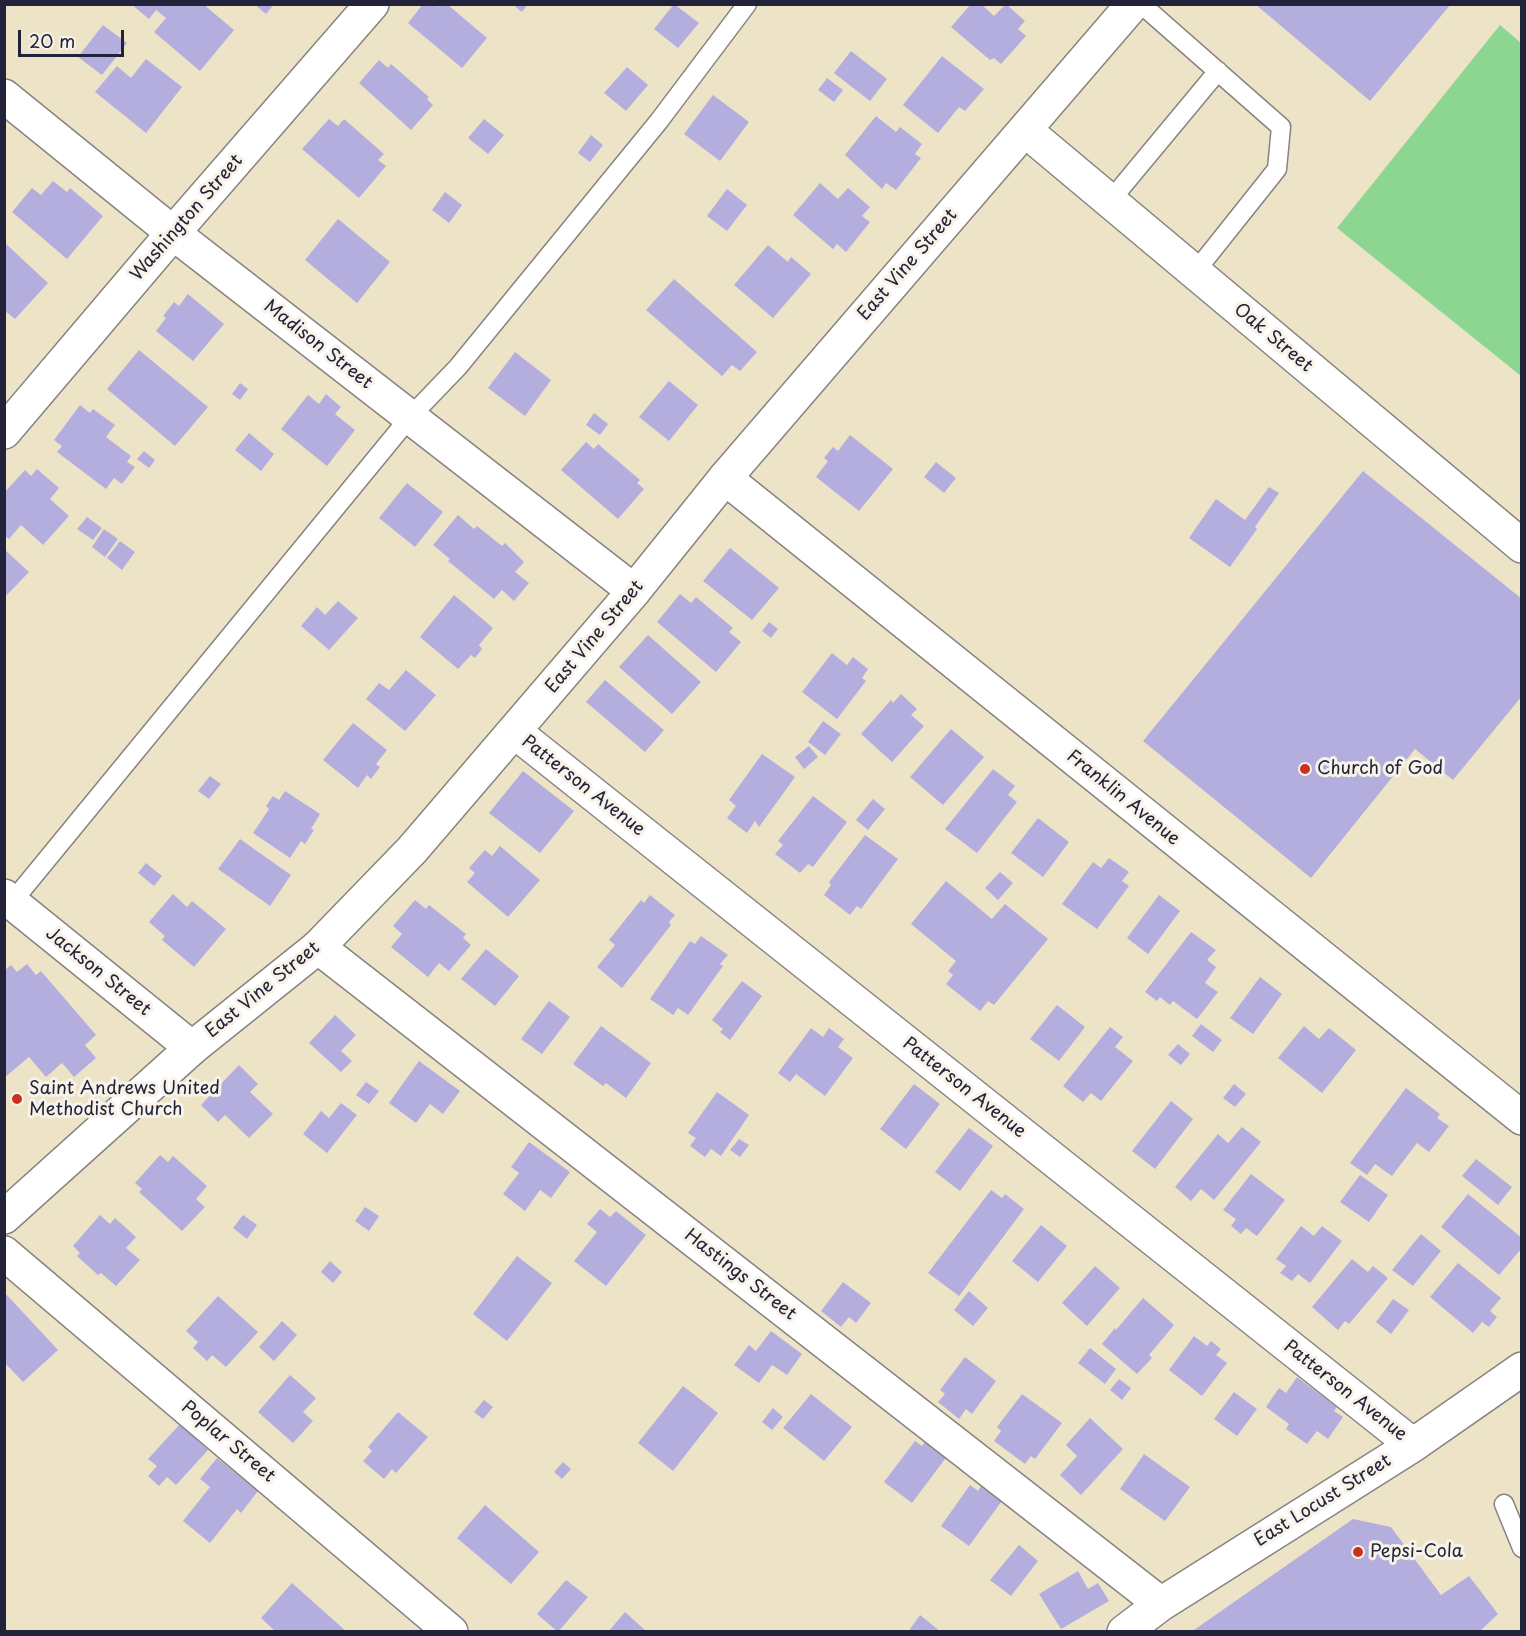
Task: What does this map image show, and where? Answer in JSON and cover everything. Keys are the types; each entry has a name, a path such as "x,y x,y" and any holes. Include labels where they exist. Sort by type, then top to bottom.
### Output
{"street":[{"name":"Washington Street","path":"4,432 372,4"},
{"name":"East Vine Street","path":"4,1217 192,1048 318,947 412,850 634,591 725,478 1133,4"},
{"name":"Madison Street","path":"4,96 173,233 634,591"},
{"name":"Oak Street","path":"1025,130 1521,546"},
{"name":"Franklin Avenue","path":"725,478 1521,1118"},
{"name":"Patterson Avenue","path":"515,732 1413,1445"},
{"name":"Jackson Street","path":"8,899 192,1048"},
{"name":"Hastings Street","path":"318,947 1161,1604"},
{"name":"Poplar Street","path":"4,1253 451,1632"},
{"name":"East Locust Street","path":"1124,1632 1161,1604 1413,1445 1521,1369"}],"lane":[{"path":"8,899 410,417 458,367 651,130 747,4"},
{"path":"1141,4 1281,127 1277,169 1194,272"},
{"path":"1110,201 1218,71"},
{"path":"1503,1504 1521,1548"}],"green space":[{"path":"1500,25 1521,43 1521,376 1337,228"}],"building":[{"path":"131,4 203,4 234,30 200,71 154,32 166,18 156,10 149,19"},
{"path":"254,4 274,4 266,14"},
{"path":"423,4 435,4 438,7 440,4 447,4 487,38 462,68 408,23"},
{"path":"512,4 528,4 522,12"},
{"path":"674,4 699,23 678,48 654,29"},
{"path":"971,4 981,4 994,16 1006,4 1025,21 1018,29 1026,36 1001,64 994,58 990,60 951,27"},
{"path":"1255,4 1451,4 1370,101"},
{"path":"103,25 127,43 102,75 78,57"},
{"path":"851,51 887,79 870,101 834,73"},
{"path":"942,56 984,89 965,111 959,107 938,133 903,105"},
{"path":"146,59 182,87 146,133 95,92 117,66 131,78"},
{"path":"379,60 388,68 391,64 429,97 427,99 433,105 411,130 359,83"},
{"path":"627,67 648,85 626,111 604,93"},
{"path":"827,78 843,90 834,102 818,90"},
{"path":"713,95 749,122 720,161 684,134"},
{"path":"876,116 896,132 900,127 922,144 915,154 921,158 896,190 886,183 882,189 845,155"},
{"path":"329,119 338,126 344,119 384,154 378,160 386,166 359,198 302,149"},
{"path":"484,119 504,135 488,154 468,138"},
{"path":"591,135 603,145 590,162 578,153"},
{"path":"53,181 67,192 70,188 103,216 67,259 12,212 32,188 41,195"},
{"path":"820,183 838,199 848,188 870,207 862,216 870,222 846,252 837,244 833,249 793,215"},
{"path":"727,189 747,205 727,231 707,216"},
{"path":"445,192 462,205 449,223 432,210"},
{"path":"338,219 390,262 357,303 305,260"},
{"path":"6,244 48,283 15,319 4,310"},
{"path":"768,245 788,262 791,257 811,274 773,318 734,285"},
{"path":"674,279 757,352 740,371 732,365 722,376 646,310"},
{"path":"188,294 224,324 193,361 156,331 166,318 163,316 174,302 179,306"},
{"path":"139,350 208,407 175,446 107,389"},
{"path":"515,352 551,380 525,416 488,388"},
{"path":"669,381 698,405 669,441 639,417"},
{"path":"240,383 248,389 240,400 232,394"},
{"path":"326,394 341,407 335,414 355,430 327,466 281,429 308,395 319,404"},
{"path":"80,405 90,413 93,409 115,425 106,437 131,456 127,462 135,467 122,484 114,478 106,489 57,452 62,446 54,440"},
{"path":"594,413 608,424 600,435 586,425"},
{"path":"249,433 274,454 261,471 235,450"},
{"path":"850,435 893,469 859,511 816,477 828,461 824,458 833,447 838,451"},
{"path":"586,442 594,449 598,444 640,480 637,483 644,489 618,519 561,470"},
{"path":"144,451 155,460 149,468 137,459"},
{"path":"936,462 956,478 944,493 924,477"},
{"path":"37,469 59,488 50,499 69,516 43,545 21,525 9,539 4,535 4,493 25,470 31,476"},
{"path":"1363,471 1522,599 1522,696 1453,780 1415,749 1311,878 1143,741"},
{"path":"407,483 443,512 415,547 379,518"},
{"path":"1269,487 1279,493 1230,567 1189,538 1216,499 1245,520"},
{"path":"458,515 474,529 477,526 502,546 505,543 524,562 515,572 529,583 514,601 502,590 494,599 448,561 450,559 433,545"},
{"path":"87,517 102,528 93,540 77,529"},
{"path":"104,529 118,539 105,557 92,547"},
{"path":"120,541 135,552 122,570 107,558"},
{"path":"730,548 779,588 752,620 703,581"},
{"path":"4,549 29,572 4,598"},
{"path":"680,594 691,603 696,597 733,628 729,632 741,642 716,672 657,622"},
{"path":"454,595 493,628 479,645 482,649 475,658 471,655 458,669 420,637"},
{"path":"338,601 358,618 329,650 301,626 317,607 325,615"},
{"path":"769,622 778,629 771,638 762,631"},
{"path":"648,635 701,682 672,714 619,667"},
{"path":"832,653 847,665 853,657 868,669 862,678 866,681 837,719 802,692"},
{"path":"406,670 436,695 405,731 366,699 379,683 389,690"},
{"path":"605,680 664,730 645,752 586,702"},
{"path":"901,694 917,709 911,715 924,726 892,762 861,734 891,700 893,703"},
{"path":"823,721 841,734 825,755 808,742"},
{"path":"353,723 387,750 376,764 380,767 371,779 367,775 358,788 323,760"},
{"path":"951,729 984,757 943,805 910,777"},
{"path":"809,746 818,757 804,769 795,757"},
{"path":"762,754 795,777 759,827 755,821 747,833 727,818 736,806 729,800"},
{"path":"993,769 1015,786 1008,795 1017,802 977,853 945,829"},
{"path":"523,771 574,811 540,853 489,813"},
{"path":"210,776 221,784 209,799 198,791"},
{"path":"285,791 320,814 305,844 301,841 290,858 253,833 269,809 266,806 273,796 279,800"},
{"path":"813,796 847,822 813,867 808,864 800,873 775,854 783,845 778,841"},
{"path":"873,799 885,809 868,830 856,820"},
{"path":"1038,818 1069,842 1043,877 1011,853"},
{"path":"865,835 898,859 861,909 857,906 850,915 824,895 831,885 829,882"},
{"path":"240,839 291,875 270,906 218,869"},
{"path":"500,846 540,880 508,917 467,882 475,873 469,868 485,850 492,856"},
{"path":"1109,858 1129,872 1122,881 1129,886 1097,929 1062,904 1093,862 1101,868"},
{"path":"146,863 162,876 154,886 138,873"},
{"path":"1000,872 1013,883 998,900 985,888"},
{"path":"946,881 992,919 1005,904 1048,939 994,1005 988,1001 980,1011 946,984 953,975 948,971 956,961 911,924"},
{"path":"173,894 187,907 192,901 226,929 194,967 162,940 165,936 149,922"},
{"path":"650,895 675,915 669,922 671,925 622,988 597,967 615,945 609,940 641,900 644,903"},
{"path":"1159,895 1180,911 1148,954 1127,938"},
{"path":"415,900 426,909 429,905 466,934 463,938 471,945 449,971 439,963 428,977 391,947 402,934 393,926"},
{"path":"1191,932 1216,950 1207,960 1216,967 1205,983 1218,992 1197,1019 1173,1001 1170,1005 1160,997 1157,1001 1145,992"},
{"path":"701,936 728,955 720,964 723,966 688,1015 678,1008 673,1015 650,999 690,941 695,944"},
{"path":"486,949 519,976 495,1006 461,979"},
{"path":"27,964 36,975 41,971 96,1035 85,1045 96,1058 74,1077 62,1063 46,1077 29,1057 4,1078 4,971 11,965 17,972"},
{"path":"1260,977 1282,994 1253,1034 1230,1018"},
{"path":"742,981 762,996 730,1040 720,1032 723,1029 712,1020"},
{"path":"549,1001 570,1017 542,1054 521,1039"},
{"path":"1057,1005 1085,1027 1059,1061 1030,1039"},
{"path":"335,1015 356,1035 341,1051 352,1061 341,1072 309,1043"},
{"path":"1201,1024 1222,1040 1213,1052 1192,1036"},
{"path":"601,1026 651,1063 626,1098 606,1083 603,1086 573,1064"},
{"path":"1304,1026 1319,1039 1329,1028 1356,1050 1322,1093 1278,1058"},
{"path":"1110,1027 1123,1037 1115,1047 1133,1061 1101,1101 1091,1093 1083,1102 1063,1086"},
{"path":"811,1028 823,1037 829,1028 844,1039 838,1047 853,1058 825,1096 796,1074 790,1082 778,1073"},
{"path":"1178,1044 1190,1054 1181,1065 1168,1055"},
{"path":"419,1061 460,1091 443,1114 430,1104 416,1123 389,1103"},
{"path":"239,1065 258,1084 250,1092 273,1114 249,1138 225,1115 218,1122 201,1105"},
{"path":"366,1082 379,1091 369,1104 356,1095"},
{"path":"914,1084 940,1104 906,1149 880,1129"},
{"path":"1234,1084 1246,1094 1235,1107 1223,1098"},
{"path":"1406,1088 1440,1114 1437,1118 1449,1126 1429,1152 1417,1143 1392,1176 1375,1164 1367,1175 1350,1163"},
{"path":"717,1092 749,1115 721,1156 711,1149 705,1157 690,1146 696,1138 688,1133"},
{"path":"1171,1101 1193,1119 1155,1169 1132,1151"},
{"path":"341,1103 357,1115 327,1153 303,1134 321,1111 329,1118"},
{"path":"1242,1127 1261,1142 1214,1200 1201,1189 1191,1201 1175,1187 1218,1134 1228,1143"},
{"path":"969,1128 993,1146 960,1191 935,1172"},
{"path":"739,1139 749,1145 740,1157 730,1150"},
{"path":"529,1142 570,1172 551,1198 540,1190 525,1211 503,1194 519,1173 511,1167"},
{"path":"160,1155 168,1162 173,1156 207,1186 196,1199 205,1207 182,1231 139,1192 142,1189 135,1183"},
{"path":"1476,1159 1512,1187 1498,1205 1462,1176"},
{"path":"1251,1174 1285,1200 1257,1236 1246,1228 1241,1234 1231,1226 1236,1219 1223,1210"},
{"path":"1360,1175 1388,1195 1369,1222 1340,1202"},
{"path":"991,1190 1002,1198 1005,1194 1024,1209 959,1296 928,1273"},
{"path":"1468,1194 1522,1238 1522,1248 1499,1275 1441,1227"},
{"path":"365,1207 379,1216 369,1231 355,1221"},
{"path":"600,1209 610,1217 616,1211 646,1235 606,1286 574,1261 597,1232 587,1224"},
{"path":"100,1215 110,1224 115,1218 136,1237 126,1248 140,1260 116,1286 101,1273 98,1275 77,1256 80,1253 73,1246"},
{"path":"243,1215 257,1225 247,1239 233,1228"},
{"path":"1041,1225 1067,1246 1038,1282 1012,1261"},
{"path":"1301,1226 1314,1236 1322,1226 1342,1241 1310,1283 1298,1274 1292,1281 1280,1273 1286,1266 1276,1259"},
{"path":"1421,1234 1441,1251 1413,1286 1392,1270"},
{"path":"517,1256 552,1283 507,1341 473,1314"},
{"path":"1352,1259 1368,1272 1373,1266 1388,1278 1349,1324 1345,1321 1338,1330 1312,1307"},
{"path":"330,1261 342,1272 333,1283 321,1272"},
{"path":"1458,1263 1501,1298 1490,1311 1497,1317 1489,1327 1482,1322 1473,1333 1430,1297"},
{"path":"1095,1266 1120,1288 1087,1326 1062,1303"},
{"path":"843,1282 871,1303 856,1323 849,1317 841,1327 821,1311"},
{"path":"969,1291 988,1308 973,1326 954,1310"},
{"path":"4,1292 58,1350 23,1382 4,1362"},
{"path":"218,1296 258,1332 226,1367 212,1355 207,1361 193,1348 198,1342 186,1331"},
{"path":"1143,1298 1174,1325 1149,1355 1152,1358 1137,1374 1102,1344"},
{"path":"1393,1299 1409,1310 1391,1334 1376,1322"},
{"path":"282,1321 297,1335 274,1361 259,1347"},
{"path":"771,1331 802,1354 787,1375 772,1365 759,1383 734,1365 749,1345 756,1351"},
{"path":"1194,1336 1207,1346 1211,1341 1221,1349 1216,1355 1227,1363 1202,1396 1169,1370"},
{"path":"1090,1348 1116,1369 1105,1384 1078,1363"},
{"path":"965,1357 996,1381 972,1414 966,1409 959,1419 938,1402 945,1394 940,1390"},
{"path":"290,1375 316,1398 303,1412 313,1421 293,1443 258,1412"},
{"path":"1297,1377 1337,1407 1334,1411 1343,1417 1328,1439 1317,1431 1307,1444 1286,1429 1289,1424 1266,1407 1279,1388 1286,1393"},
{"path":"1119,1379 1131,1388 1122,1400 1110,1390"},
{"path":"683,1386 718,1413 673,1471 638,1443"},
{"path":"1234,1392 1257,1409 1237,1436 1214,1419"},
{"path":"811,1394 852,1427 824,1461 783,1428"},
{"path":"1022,1394 1062,1423 1035,1459 1031,1456 1025,1464 994,1441 1001,1431 997,1427"},
{"path":"484,1400 493,1407 483,1419 474,1412"},
{"path":"773,1408 783,1417 772,1430 762,1422"},
{"path":"398,1412 428,1437 396,1473 392,1469 384,1479 363,1461 372,1451 368,1447"},
{"path":"1090,1418 1123,1449 1081,1495 1060,1475 1077,1456 1066,1445"},
{"path":"180,1424 208,1450 176,1485 167,1477 159,1486 148,1476 157,1466 148,1459"},
{"path":"927,1439 948,1455 912,1503 884,1482 915,1441 922,1446"},
{"path":"1144,1454 1190,1487 1165,1521 1120,1489"},
{"path":"217,1458 258,1491 241,1513 237,1509 210,1543 183,1521 210,1487 200,1479"},
{"path":"563,1462 571,1469 562,1479 554,1472"},
{"path":"983,1483 1004,1498 969,1546 941,1526 970,1485 978,1491"},
{"path":"485,1505 539,1552 511,1584 457,1538"},
{"name":"Pepsi-Cola","path":"1353,1519 1391,1527 1441,1595 1469,1576 1498,1614 1479,1632 1191,1632"},
{"path":"1019,1545 1038,1561 1011,1596 990,1580"},
{"path":"1078,1571 1088,1589 1098,1583 1109,1601 1061,1629 1039,1594"},
{"path":"566,1580 588,1597 558,1632 537,1614"},
{"path":"292,1583 347,1632 276,1632 261,1618"},
{"path":"625,1612 647,1632 608,1632"},
{"path":"920,1615 941,1632 908,1632"}],"place":[{"name":"Church of God","path":"1305,769"},
{"name":"Saint Andrews United Methodist Church","path":"17,1099"},
{"name":"Pepsi-Cola","path":"1358,1552"}]}
